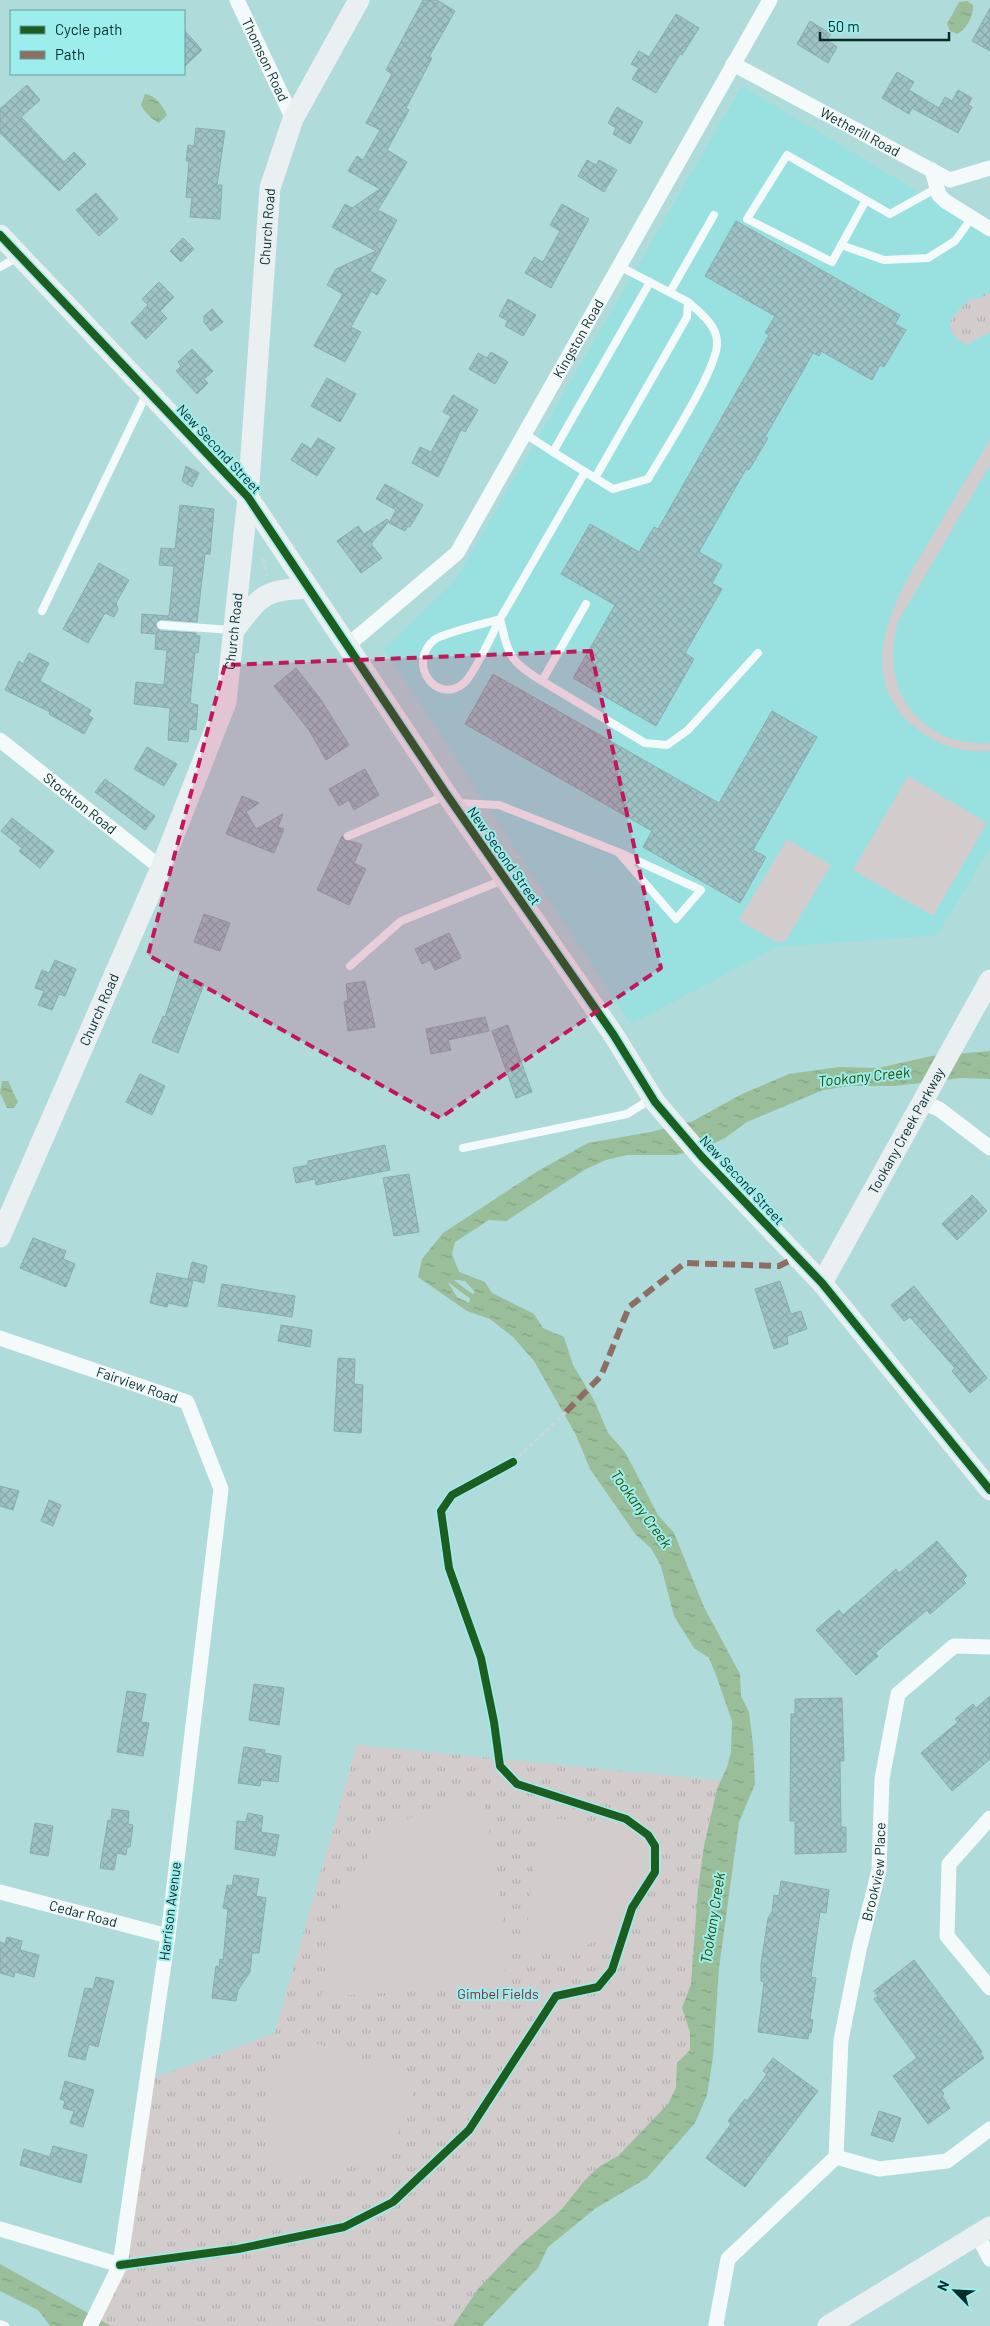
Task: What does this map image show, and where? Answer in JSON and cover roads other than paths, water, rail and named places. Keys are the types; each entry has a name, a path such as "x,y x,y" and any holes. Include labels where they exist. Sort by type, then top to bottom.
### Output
{"street":[{"name":"Thomson Road","path":"237,0 294,119"},
{"name":"Church Road","path":"0,1237 161,868 226,702 248,497 270,188 294,119 359,0"},
{"name":"Kingston Road","path":"348,645 458,553 770,0"},
{"name":"Wetherill Road","path":"733,64 950,180 990,168"},
{"path":"932,170 937,188 945,201 971,219 990,229"},
{"name":"New Second Street","path":"0,235 248,497 449,799 613,1034 654,1100 702,1157 822,1283 990,1490"},
{"path":"234,630 256,601 268,594 285,589 308,588"},
{"name":"Stockton Road","path":"0,740 161,868"},
{"name":"Tookany Creek Parkway","path":"822,1283 990,980"},
{"path":"925,1096 990,1148"},
{"name":"Fairview Road","path":"0,1338 186,1402 221,1489"},
{"name":"Harrison Avenue","path":"90,2326 120,2265 168,1936 221,1489"},
{"name":"Brookview Place","path":"836,2157 841,2040 859,1950 879,1870 882,1779 898,1694 954,1646 990,1647"},
{"path":"990,1818 949,1864 948,1936 990,1988"},
{"name":"Cedar Road","path":"0,1892 168,1936"},
{"path":"717,2326 728,2259 836,2157 879,2169 947,2161 990,2129"},
{"path":"0,2229 120,2265"},
{"path":"828,2326 984,2232 990,2259"}],"lane":[{"path":"866,200 832,262 747,218 787,156 866,200 890,214 937,188"},
{"path":"670,292 714,215"},
{"path":"841,245 884,260 928,258 955,240 971,219"},
{"path":"0,267 20,256"},
{"path":"525,434 613,489 648,478 713,366 717,341 708,320 688,302 619,266"},
{"path":"553,452 650,282"},
{"path":"595,478 687,317 688,302"},
{"path":"42,610 148,391"},
{"path":"500,619 435,639 426,649 423,660 424,674 432,684 444,689 456,689 466,682 585,472"},
{"path":"542,681 586,604"},
{"path":"500,619 508,653 520,667 645,743 667,745 688,730 758,652"},
{"path":"160,625 234,630"},
{"path":"348,836 449,799 499,805 618,852 701,890 676,919 618,852"},
{"path":"350,966 401,921 505,879"},
{"path":"463,1148 627,1114 654,1100"},
{"path":"0,2324 5,2326"}],"water":[{"path":"967,1 973,5 969,22 957,34 950,31 947,24 959,2"},
{"path":"145,94 152,96 158,101 167,115 159,123 148,115 141,105"},
{"path":"990,1051 990,1079 961,1078 895,1086 849,1086 823,1090 747,1122 725,1138 701,1149 676,1155 627,1155 606,1160 586,1169 506,1221 489,1220 455,1242 452,1254 459,1272 485,1282 492,1293 534,1314 543,1328 564,1337 573,1365 594,1400 608,1433 625,1452 658,1515 674,1533 704,1607 740,1674 741,1696 749,1712 755,1784 739,1822 719,1968 713,2057 707,2095 695,2123 647,2178 596,2208 548,2247 538,2268 482,2326 453,2326 478,2289 519,2246 561,2210 585,2180 600,2166 618,2156 668,2104 676,2088 677,2063 690,2050 690,2032 682,2008 691,1984 698,1889 704,1846 717,1789 727,1767 731,1752 732,1721 709,1658 694,1648 674,1616 661,1566 651,1548 636,1535 590,1469 576,1435 534,1361 513,1337 490,1319 467,1311 418,1277 422,1259 443,1233 538,1171 588,1143 651,1132 693,1121 742,1094 789,1074 839,1067 878,1068 932,1056","holes":["447,1281 465,1281 475,1292 471,1296 469,1303 457,1297"]},
{"path":"2,1081 8,1081 18,1102 14,1108 7,1108 0,1093"},
{"path":"0,2264 111,2326 50,2326 38,2310 0,2291"}],"waterway":[{"name":"Tookany Creek","path":"444,1276 475,1299"}],"park label":[{"name":"Gimbel Fields","path":"498,1994"}]}
